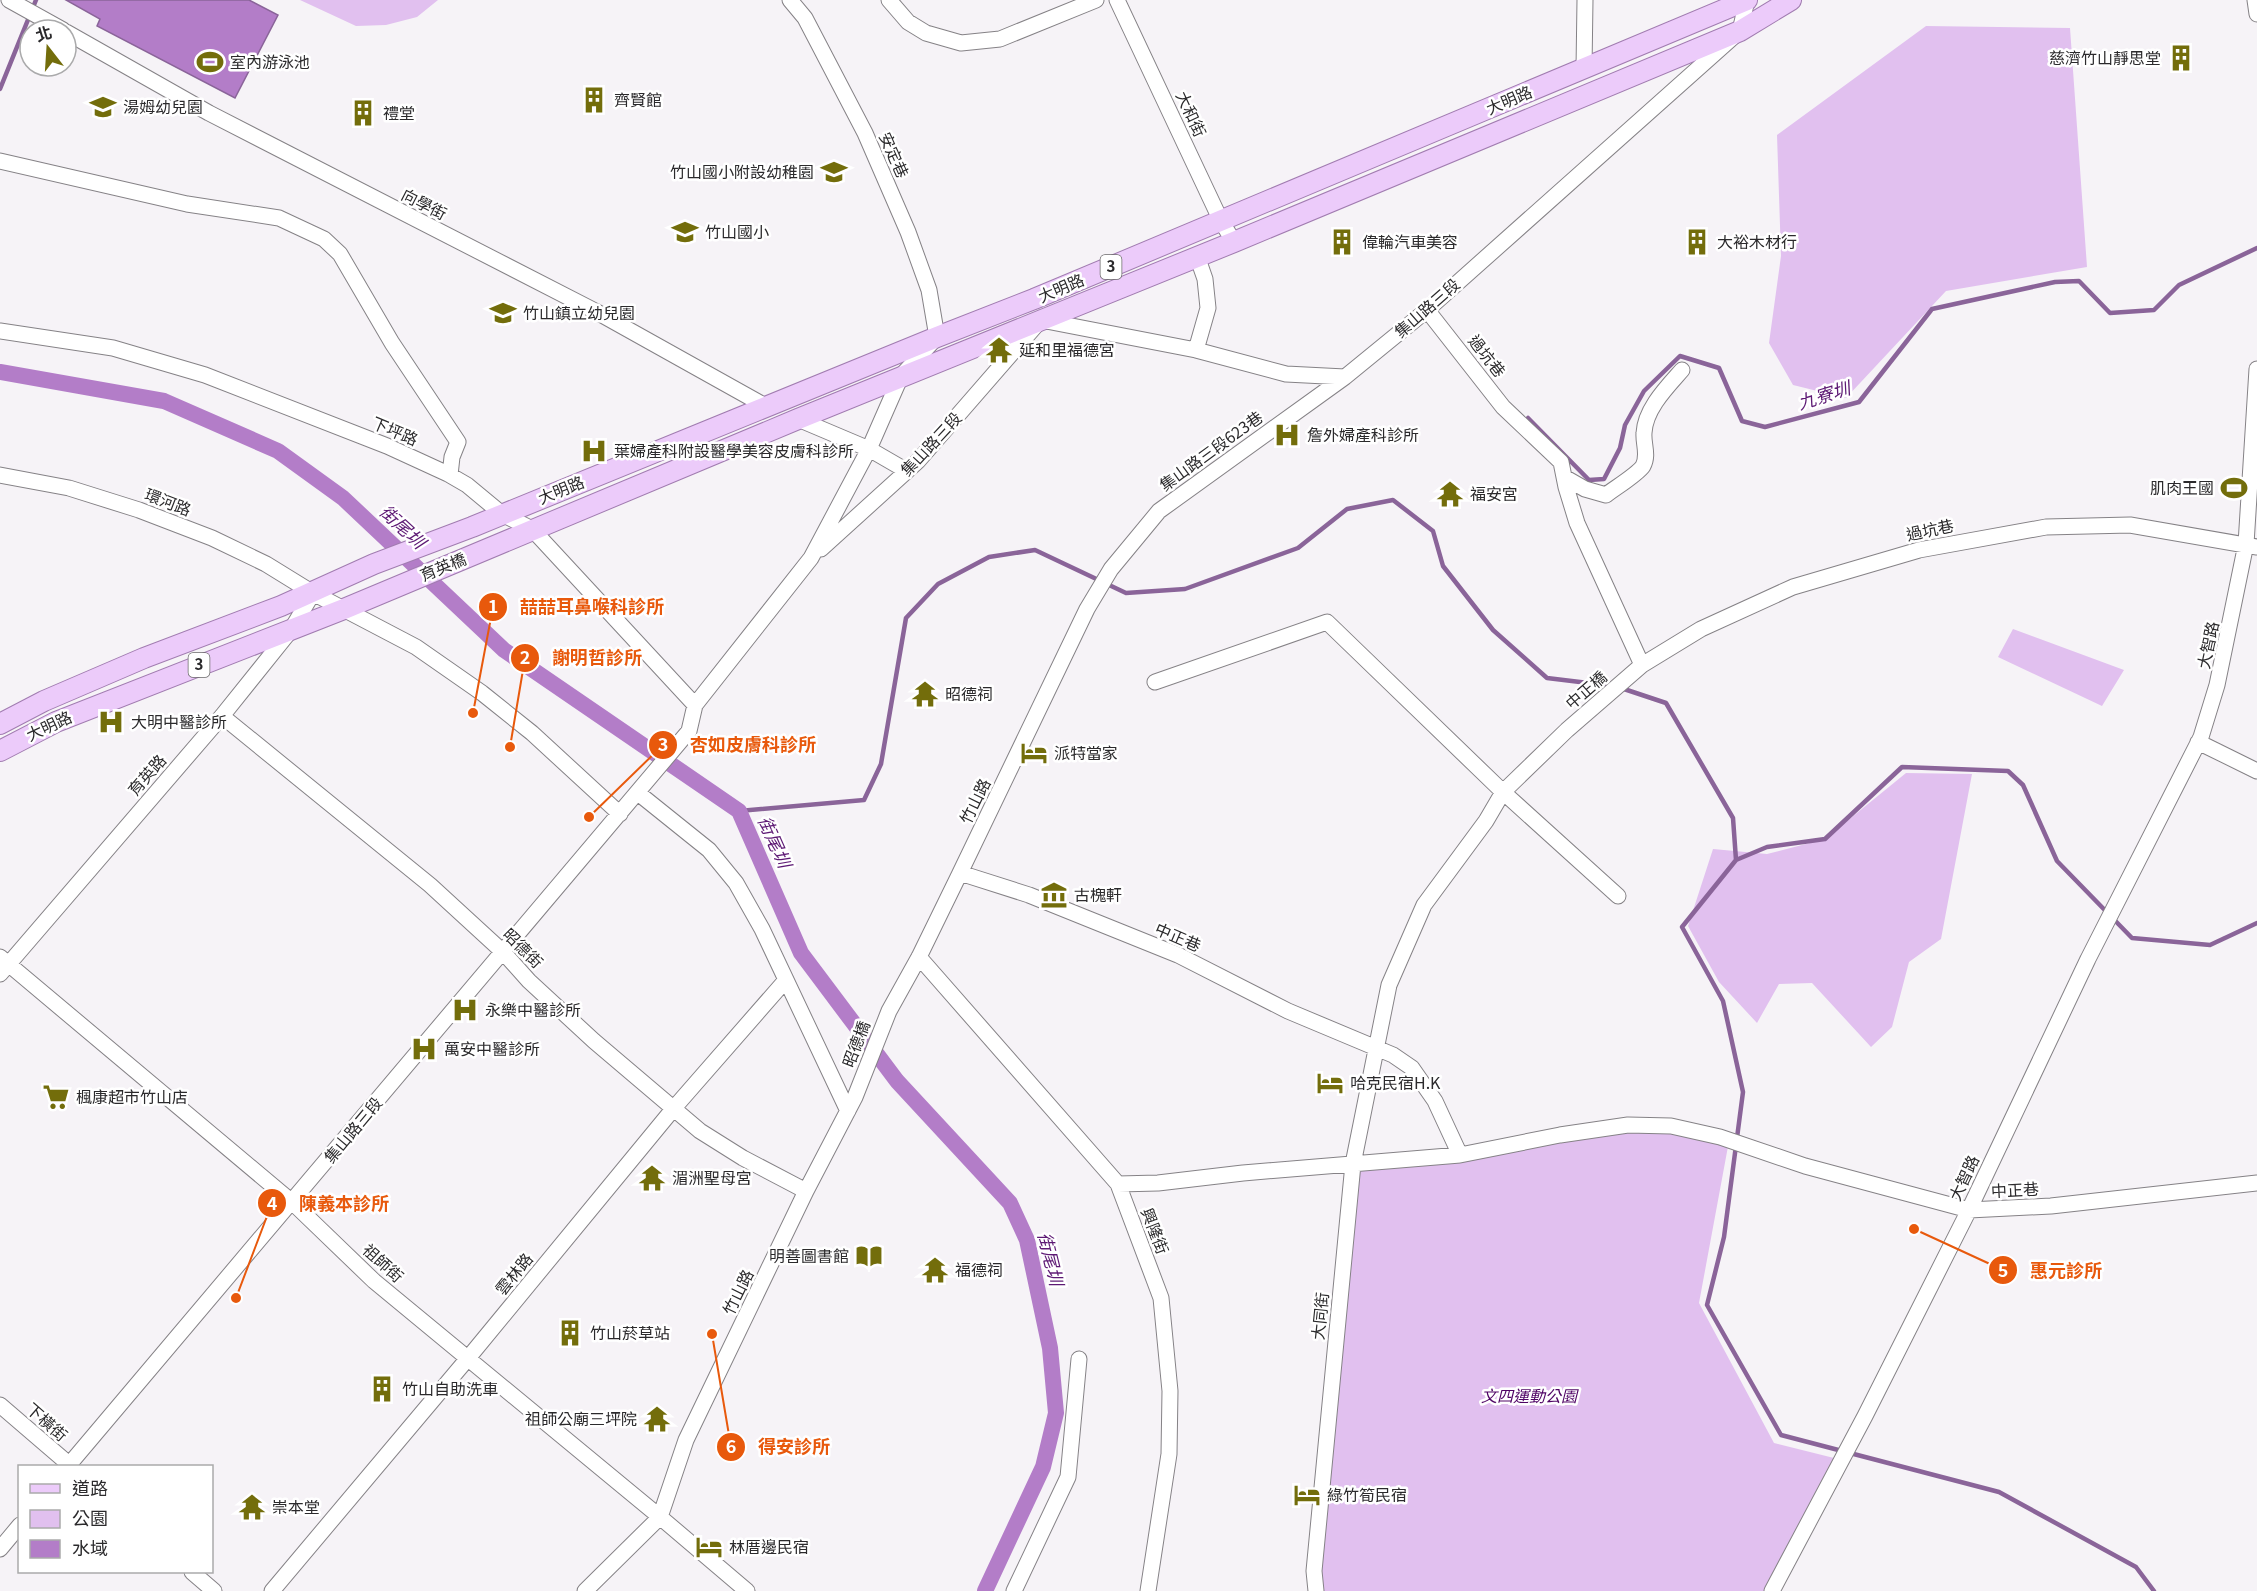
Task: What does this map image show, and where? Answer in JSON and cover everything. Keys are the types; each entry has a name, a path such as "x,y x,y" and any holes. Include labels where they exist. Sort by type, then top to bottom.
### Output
{"main road":[{"name":"大明路","path":"472,527 1034,299 1747,0"},
{"name":"集山路三段","path":"1740,31 1791,0"},
{"name":"大明路","path":"485,550 1740,31"},
{"name":"育英橋","path":"374,564 472,527"},
{"name":"育英橋","path":"400,584 485,550"},
{"name":"大明路","path":"0,724 44,701 144,658 313,592 374,564"},
{"name":"大明路","path":"0,751 56,722 344,609 400,584"}],"street":[{"name":"安定巷","path":"790,0 806,18 865,133 908,232 929,290 937,337"},
{"path":"889,0 908,22 926,33 962,43 1000,39 1096,0"},
{"name":"大和街","path":"1117,0 1221,221 1234,242"},
{"path":"1584,69 1585,0"},
{"path":"1740,31 1747,0"},
{"path":"2255,0 2257,14"},
{"name":"向學街","path":"17,2 42,18"},
{"name":"集山路三段","path":"1345,377 1427,310 1740,31"},
{"name":"向學街","path":"78,39 209,113 595,311 767,407"},
{"path":"0,160 187,204 279,218 324,240 340,254 392,343 458,442 452,457 450,475"},
{"path":"1196,350 1208,308 1205,279 1197,256"},
{"path":"1034,299 1041,320 1196,350 1286,374 1345,377"},
{"name":"過坑巷","path":"1427,310 1503,407 1561,462 1577,522 1642,665"},
{"name":"集山路三段","path":"70,1465 638,793 688,731 695,705 812,558 918,461 1041,320"},
{"name":"下坪路","path":"0,331 113,348 205,375 387,446 450,475 502,514 532,529 695,705"},
{"name":"集山路三段","path":"812,558 869,449 902,376 937,337"},
{"name":"大智路","path":"1772,1591 1851,1443 1969,1210 2104,927 2198,742 2217,685 2252,545 2257,369"},
{"path":"1564,477 1585,489 1606,495 1642,467 1646,456 1644,433 1647,420 1662,393 1682,370"},
{"name":"集山路三段623巷","path":"1090,604 1111,569 1159,511 1345,377"},
{"path":"798,419 869,449 907,471"},
{"name":"環河路","path":"0,475 69,488 139,510 212,538 416,647 482,693 532,734 620,814"},
{"name":"過坑巷","path":"1629,676 1642,665 1701,629 1793,587 1929,548 2046,527 2130,525 2252,545"},
{"name":"育英路","path":"3,965 222,716 291,630 313,592"},
{"name":"竹山路","path":"889,1011 919,957 1090,604"},
{"path":"1155,682 1327,622 1503,792 1618,896"},
{"name":"中正橋","path":"1503,792 1629,676"},
{"name":"昭德街","path":"222,716 422,878 503,952 529,981 594,1041 700,1131 742,1158 806,1191"},
{"path":"2198,742 2257,771"},
{"path":"1376,1047 1389,986 1424,905 1486,821 1503,792"},
{"path":"638,793 709,850 736,883 762,929 848,1112"},
{"name":"中正巷","path":"960,873 1029,895 1178,955 1288,1011 1393,1055 1412,1068 1436,1101 1460,1155 1560,1135 1628,1125 1671,1126 1730,1141 1805,1166 1969,1210 2051,1206 2257,1183"},
{"name":"興隆街","path":"919,957 1118,1184 1161,1298 1170,1391 1169,1454 1148,1591"},
{"name":"祖師街","path":"3,965 292,1202 374,1281 747,1591"},
{"name":"雲林路","path":"272,1591 469,1358 674,1108 785,981"},
{"name":"昭德橋","path":"858,1090 889,1011"},
{"name":"大同街","path":"1316,1591 1314,1571 1353,1164 1376,1047"},
{"name":"竹山路","path":"585,1591 660,1517 686,1440 806,1191 858,1090"},
{"path":"1118,1184 1158,1183 1244,1173 1460,1155"},
{"path":"1014,1591 1068,1477 1079,1359"},
{"name":"下橫街","path":"0,1405 68,1465"},
{"path":"0,1549 18,1528"},
{"path":"193,1573 214,1591"}],"green space":[{"path":"300,0 438,0 417,17 386,25 356,26"},
{"path":"1926,26 2070,28 2087,267 1946,291 1846,398 1793,385 1769,343 1781,256 1777,135"},
{"path":"2013,629 2124,670 2102,706 1998,657"},
{"path":"1906,773 1972,774 1941,939 1909,962 1892,1027 1871,1047 1812,983 1779,984 1757,1023 1719,982 1688,926 1713,849 1767,854 1825,839"},
{"name":"文四運動公園","path":"1628,1125 1729,1141 1699,1303 1774,1443 1842,1460 1773,1591 1319,1591 1357,1168"}],"water":[{"name":"室內游泳池","path":"66,0 249,0 278,15 235,98 97,26 100,19"}],"waterway":[{"path":"0,89 36,0"},
{"name":"九寮圳","path":"1528,418 1589,480 1604,479 1620,448 1625,425 1644,391 1680,356 1719,368 1742,421 1765,427 1859,402 1932,309 2055,282 2079,281 2110,313 2154,310 2179,285 2257,248"},
{"name":"街尾圳","path":"0,372 164,401 278,451 343,498 504,650 739,811 801,953 897,1081 1010,1203 1027,1240 1050,1348 1056,1413 1043,1467 985,1591"},
{"path":"739,811 864,800 881,764 906,618 938,584 989,557 1035,550 1126,593 1185,589 1298,548 1347,509 1393,500 1433,531 1443,566 1493,630 1547,678 1613,686"},
{"path":"1621,688 1666,703 1733,818 1736,860 1682,927 1723,1001 1743,1092 1724,1237 1707,1305 1781,1435 1999,1492 2136,1567 2154,1591"},
{"path":"1736,860 1767,847 1825,839 1902,767 2008,771 2023,785 2057,861 2132,938 2210,945 2257,923"}],"place":[{"name":"慈濟竹山靜思堂","path":"2181,58"},
{"name":"室內游泳池","path":"210,62"},
{"name":"齊賢館","path":"594,100"},
{"name":"湯姆幼兒園","path":"103,107"},
{"name":"禮堂","path":"363,113"},
{"name":"竹山國小附設幼稚園","path":"834,172"},
{"name":"竹山國小","path":"685,232"},
{"name":"偉輪汽車美容","path":"1342,242"},
{"name":"大裕木材行","path":"1697,242"},
{"name":"竹山鎮立幼兒園","path":"503,313"},
{"name":"延和里福德宮","path":"999,350"},
{"name":"詹外婦產科診所","path":"1287,435"},
{"name":"葉婦產科附設醫學美容皮膚科診所","path":"594,451"},
{"name":"肌肉王國","path":"2234,488"},
{"name":"福安宮","path":"1450,494"},
{"name":"昭德祠","path":"925,694"},
{"name":"喆喆耳鼻喉科診所","path":"473,713"},
{"name":"大明中醫診所","path":"111,722"},
{"name":"謝明哲診所","path":"510,747"},
{"name":"派特當家","path":"1034,753"},
{"name":"杏如皮膚科診所","path":"589,817"},
{"name":"古槐軒","path":"1054,895"},
{"name":"永樂中醫診所","path":"465,1010"},
{"name":"萬安中醫診所","path":"424,1049"},
{"name":"哈克民宿H.K","path":"1330,1083"},
{"name":"楓康超市竹山店","path":"56,1097"},
{"name":"湄洲聖母宮","path":"652,1178"},
{"name":"惠元診所","path":"1914,1229"},
{"name":"明善圖書館","path":"869,1256"},
{"name":"福德祠","path":"935,1270"},
{"name":"陳義本診所","path":"236,1298"},
{"name":"竹山菸草站","path":"570,1333"},
{"name":"得安診所","path":"712,1334"},
{"name":"竹山自助洗車","path":"382,1389"},
{"name":"祖師公廟三坪院","path":"657,1419"},
{"name":"綠竹筍民宿","path":"1307,1495"},
{"name":"崇本堂","path":"252,1507"},
{"name":"林厝邊民宿","path":"709,1547"}]}
